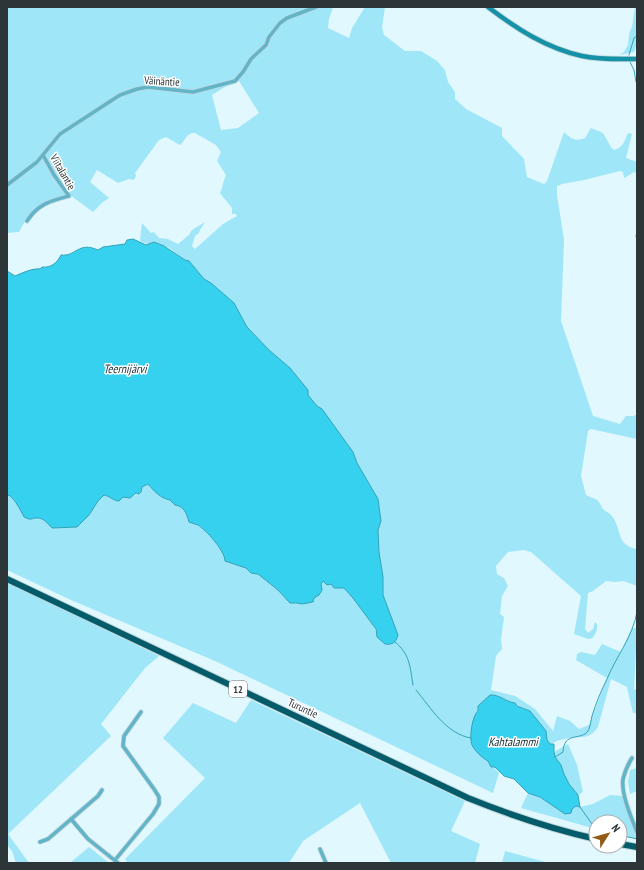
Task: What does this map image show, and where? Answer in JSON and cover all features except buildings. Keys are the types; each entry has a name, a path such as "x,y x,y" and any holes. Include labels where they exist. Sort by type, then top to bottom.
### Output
{"highway":[{"name":"Turuntie","path":"7,579 468,798 523,818 570,833 588,836"}],"street":[{"name":"Väinäntie","path":"7,185 37,162 60,134 120,95 148,87 193,92 235,81 251,59 266,45 274,29 280,23 287,18 316,7"},
{"path":"488,7 517,28 537,40 557,49 583,56 607,59 637,59"},
{"name":"Viitalantie","path":"27,221 35,209 45,203 69,196 54,175 43,154"},
{"path":"71,819 88,839 117,862 160,804 154,789 123,746 124,736 141,712"},
{"path":"632,758 625,773 623,783 628,808 637,832"},
{"path":"40,842 48,838 71,819 98,796 102,790"},
{"path":"320,849 326,863"}],"shaded area":[{"path":"7,7 333,7 328,28 349,38 352,28 365,7 385,7 382,27 384,35 405,51 421,51 437,61 445,70 448,82 455,92 455,99 466,109 502,128 502,136 524,159 527,177 544,184 547,181 564,132 571,138 579,140 585,138 591,128 603,133 614,150 622,146 628,133 632,134 626,158 637,162 637,173 634,172 624,178 623,172 620,171 562,184 557,186 557,195 564,240 561,321 593,416 620,424 626,416 634,416 637,414 637,439 591,429 588,431 581,476 586,495 597,500 603,509 613,517 621,538 626,545 637,549 637,586 624,581 606,581 588,593 585,629 588,633 593,629 595,622 597,624 597,630 593,638 588,639 574,634 581,596 531,552 524,550 508,552 496,566 497,574 504,578 508,586 502,596 500,614 504,617 501,640 502,649 496,656 491,690 515,696 535,709 553,731 557,716 570,721 579,729 589,725 607,678 576,660 577,654 581,652 595,655 602,644 621,652 632,628 637,628 634,689 637,690 637,713 633,713 627,687 611,679 598,727 595,731 585,737 573,737 550,744 547,740 547,736 530,711 495,695 478,711 471,738 499,773 493,793 215,661 71,600 7,570 7,497 9,495 20,508 24,518 40,519 52,528 77,527 89,515 104,495 109,496 115,501 123,497 130,498 141,492 142,487 148,484 160,496 181,507 186,513 189,522 198,525 206,532 222,552 225,561 246,568 251,573 258,574 278,590 290,603 301,603 312,600 322,590 321,584 323,581 331,584 334,588 344,588 349,593 373,624 377,637 397,639 398,635 383,595 383,577 379,552 378,530 381,521 378,499 357,463 353,452 322,409 317,406 308,395 308,390 290,368 269,350 247,327 234,303 204,279 189,261 171,249 165,246 140,241 142,223 151,233 154,232 159,238 168,239 178,244 189,235 192,230 205,222 199,233 195,236 192,246 195,249 223,224 237,216 236,214 232,214 232,208 220,193 226,175 217,161 221,152 216,145 195,133 188,135 180,145 166,137 159,140 135,173 136,176 134,180 129,179 118,183 97,170 90,182 109,198 93,212 70,195 60,197 44,202 33,210 19,232 7,233","holes":["239,81 259,113 238,128 221,130 212,95"]},
{"path":"635,7 637,7 637,44 634,52 619,55 624,52 628,45"},
{"path":"7,582 159,656 145,668 101,724 111,736 8,834 29,863 16,863 12,851 7,845"},
{"path":"251,700 465,801 451,831 480,844 475,863 391,863 360,803 303,841 289,863 128,863 125,859 205,778 163,738 193,703 236,723"},
{"path":"568,744 577,765 583,792 578,795 569,784 561,765 555,757 554,752"},
{"path":"637,768 637,791 630,794 628,782 630,770"},
{"path":"528,793 540,797 565,814 576,806 580,807 593,804 610,795 624,796 637,839 628,837 628,814 588,814 588,827 521,808"},
{"path":"89,847 109,863 70,863"},
{"path":"505,851 549,863 502,863"}],"water":[{"name":"Teernijärvi","path":"133,239 146,245 154,242 164,246 185,260 189,261 204,279 211,283 234,303 247,327 269,350 290,368 308,390 308,395 317,406 322,409 353,452 357,463 378,499 381,521 378,530 379,552 383,577 383,595 398,635 393,643 385,644 377,637 376,629 344,588 334,588 331,584 327,585 323,581 321,584 322,590 319,595 314,598 313,602 302,604 290,603 278,590 258,574 251,573 246,568 225,561 219,547 206,531 198,525 189,522 186,513 181,507 160,496 148,484 142,487 139,494 136,493 130,498 123,497 119,501 104,495 89,515 77,527 52,528 42,519 30,519 24,517 14,500 9,495 7,496 7,271 15,276 31,270 51,266 56,263 61,255 70,254 81,248 86,247 98,250 103,247 125,244 127,240"},
{"name":"Kahtalammi","path":"490,695 515,703 517,706 530,711 546,731 547,740 550,744 554,744 555,757 561,765 569,784 578,795 580,807 576,806 572,809 571,813 565,814 540,797 528,793 514,779 504,776 495,767 491,767 488,761 475,750 471,742 474,717 478,711 478,706"}],"waterway":[{"path":"629,55 634,38 637,36"},
{"path":"630,62 634,70 636,82"},
{"path":"636,235 637,242"},
{"path":"555,757 563,752 566,741 573,737 581,736 588,731 599,697 632,630 637,612"},
{"path":"395,642 404,651 410,667 413,685"},
{"path":"416,690 433,712 447,726 462,736 471,738"},
{"path":"580,807 588,818"},
{"path":"628,837 637,839"}]}
